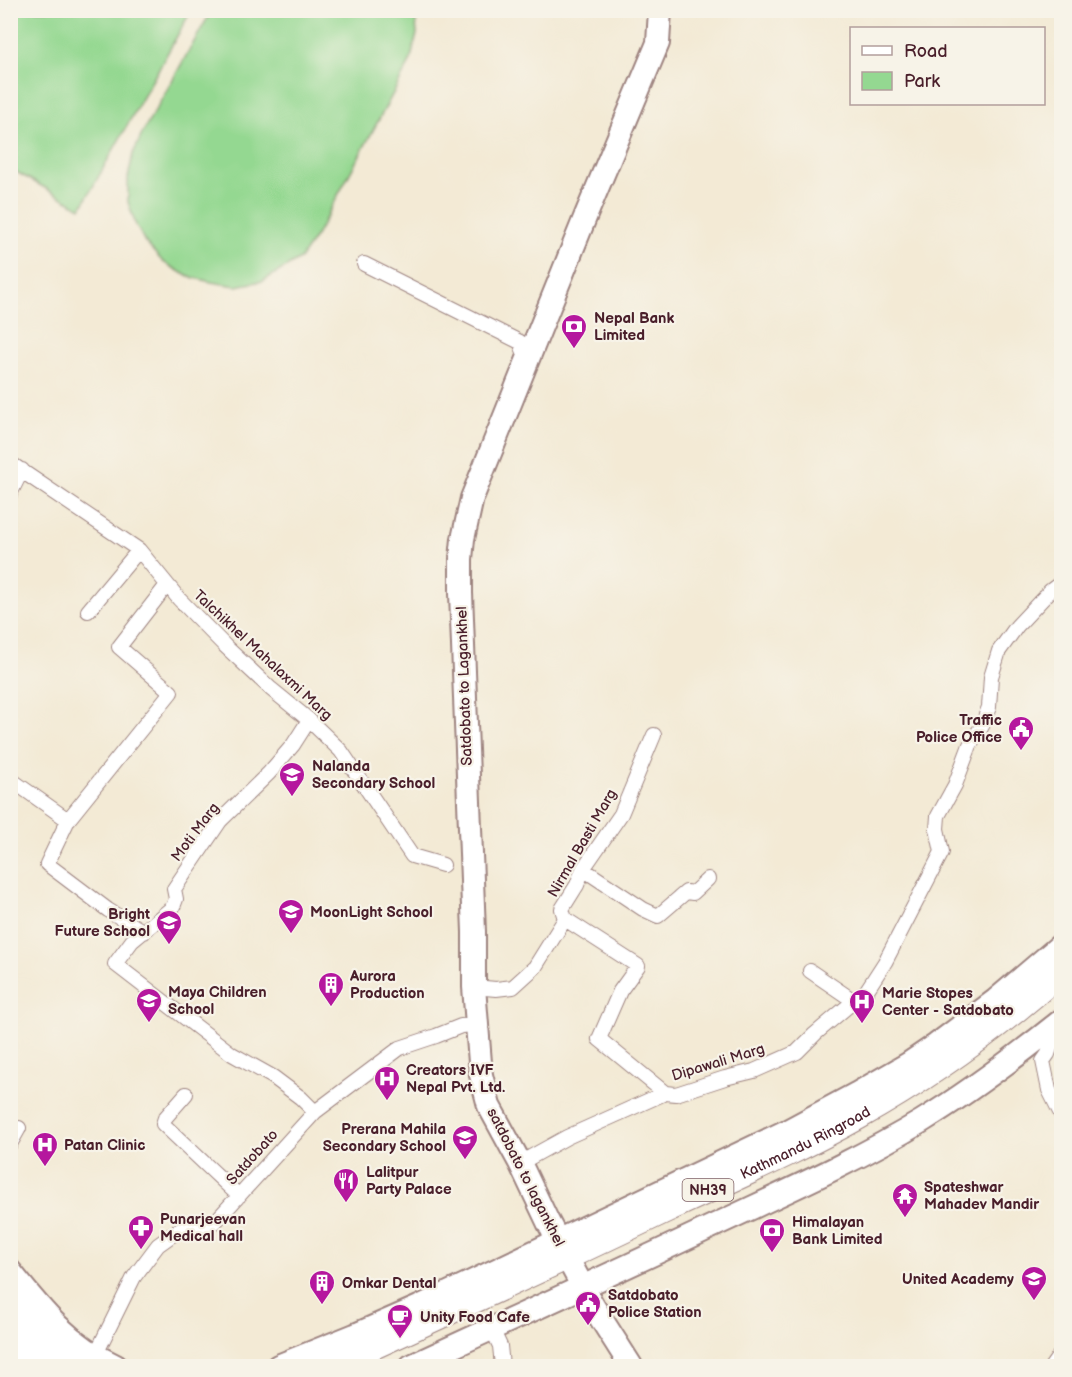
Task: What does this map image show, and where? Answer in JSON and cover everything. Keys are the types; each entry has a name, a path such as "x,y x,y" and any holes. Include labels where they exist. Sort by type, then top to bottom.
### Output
{"highway":[{"name":"Kathmandu Ringroad","path":"368,1366 859,1116 977,1041 1062,970"},
{"name":"Kathmandu Ringroad","path":"329,1366 570,1263 651,1233 718,1204 844,1142 903,1110 958,1073 1062,992"},
{"path":"10,1306 55,1353 86,1363"},
{"path":"10,1333 42,1366"}],"main road":[{"name":"Satdobato to Lagankhel","path":"478,1026 474,987 474,932 463,661 461,560 466,522 472,498 527,359 658,43 660,10"},
{"path":"411,1366 492,1329 570,1263 789,1130 891,1074 922,1054 996,1000 1062,944"},
{"name":"satdobato to lagankhel","path":"478,1026 482,1075 489,1106 593,1306 631,1366"},
{"path":"278,1366 398,1316 570,1263 837,1167 950,1103 1054,1026"},
{"path":"10,1271 58,1327 78,1344 86,1363 116,1366"},
{"path":"10,1362 15,1366"}],"street":[{"path":"364,264 519,342 527,359"},
{"path":"10,494 16,467"},
{"name":"Talchikhel Mahalaxmi Marg","path":"16,467 139,550 167,585 225,646 341,751 412,856 443,865"},
{"path":"88,611 139,550"},
{"name":"Dipawali Marg","path":"520,1163 567,1137 665,1093 676,1094 754,1071 797,1052 865,993 885,962 942,852 937,829 938,816 955,785 970,745 982,726 989,707 991,677 999,651 1017,626 1050,591 1062,582"},
{"path":"144,932 108,910 47,864 68,820 171,692 119,648 167,585"},
{"name":"Moti Marg","path":"309,720 293,745 269,773 220,821 174,889 176,899 173,907 132,941 115,964 232,1054 273,1077 292,1091 315,1112"},
{"name":"Nirmal Basti Marg","path":"474,987 496,989 513,987 535,967 565,919 562,909 577,885 583,868 621,814 654,735"},
{"path":"10,779 68,820"},
{"path":"583,868 658,916 686,892 693,893 708,879"},
{"path":"565,919 638,966 621,991 599,1039 665,1093"},
{"path":"810,970 854,1001"},
{"name":"Satdobato","path":"86,1363 134,1277 158,1245 179,1230 215,1222 315,1112 400,1048 461,1026 478,1026"},
{"path":"1054,1026 1052,1042 1043,1061 1049,1090 1062,1116"},
{"path":"186,1094 165,1118 163,1125 239,1196"},
{"path":"10,1144 19,1128"},
{"path":"492,1329 500,1346 502,1366"},
{"path":"1052,1366 1062,1352"}],"green space":[{"path":"11,10 191,11 81,208 11,169"},
{"path":"212,10 415,11 417,34 410,62 317,234 300,259 263,281 236,286 187,276 163,262 145,242 128,202 128,178 133,154 143,132"}],"place":[{"name":"Nepal Bank Limited","path":"574,350"},
{"name":"Traffic Police Office","path":"1021,752"},
{"name":"Nalanda Secondary School","path":"292,798"},
{"name":"MoonLight School","path":"291,935"},
{"name":"Bright Future School","path":"169,946"},
{"name":"Aurora Production","path":"331,1008"},
{"name":"Maya Children School","path":"149,1024"},
{"name":"Marie Stopes Center - Satdobato","path":"862,1025"},
{"name":"Creators IVF Nepal Pvt. Ltd.","path":"387,1102"},
{"name":"Prerana Mahila Secondary School","path":"465,1161"},
{"name":"Patan Clinic","path":"45,1168"},
{"name":"Lalitpur Party Palace","path":"346,1204"},
{"name":"Spateshwar Mahadev Mandir","path":"905,1219"},
{"name":"Punarjeevan Medical hall","path":"141,1251"},
{"name":"Himalayan Bank Limited","path":"772,1254"},
{"name":"United Academy","path":"1034,1302"},
{"name":"Omkar Dental","path":"322,1306"},
{"name":"Satdobato Police Station","path":"588,1327"},
{"name":"Unity Food Cafe","path":"400,1340"}]}
